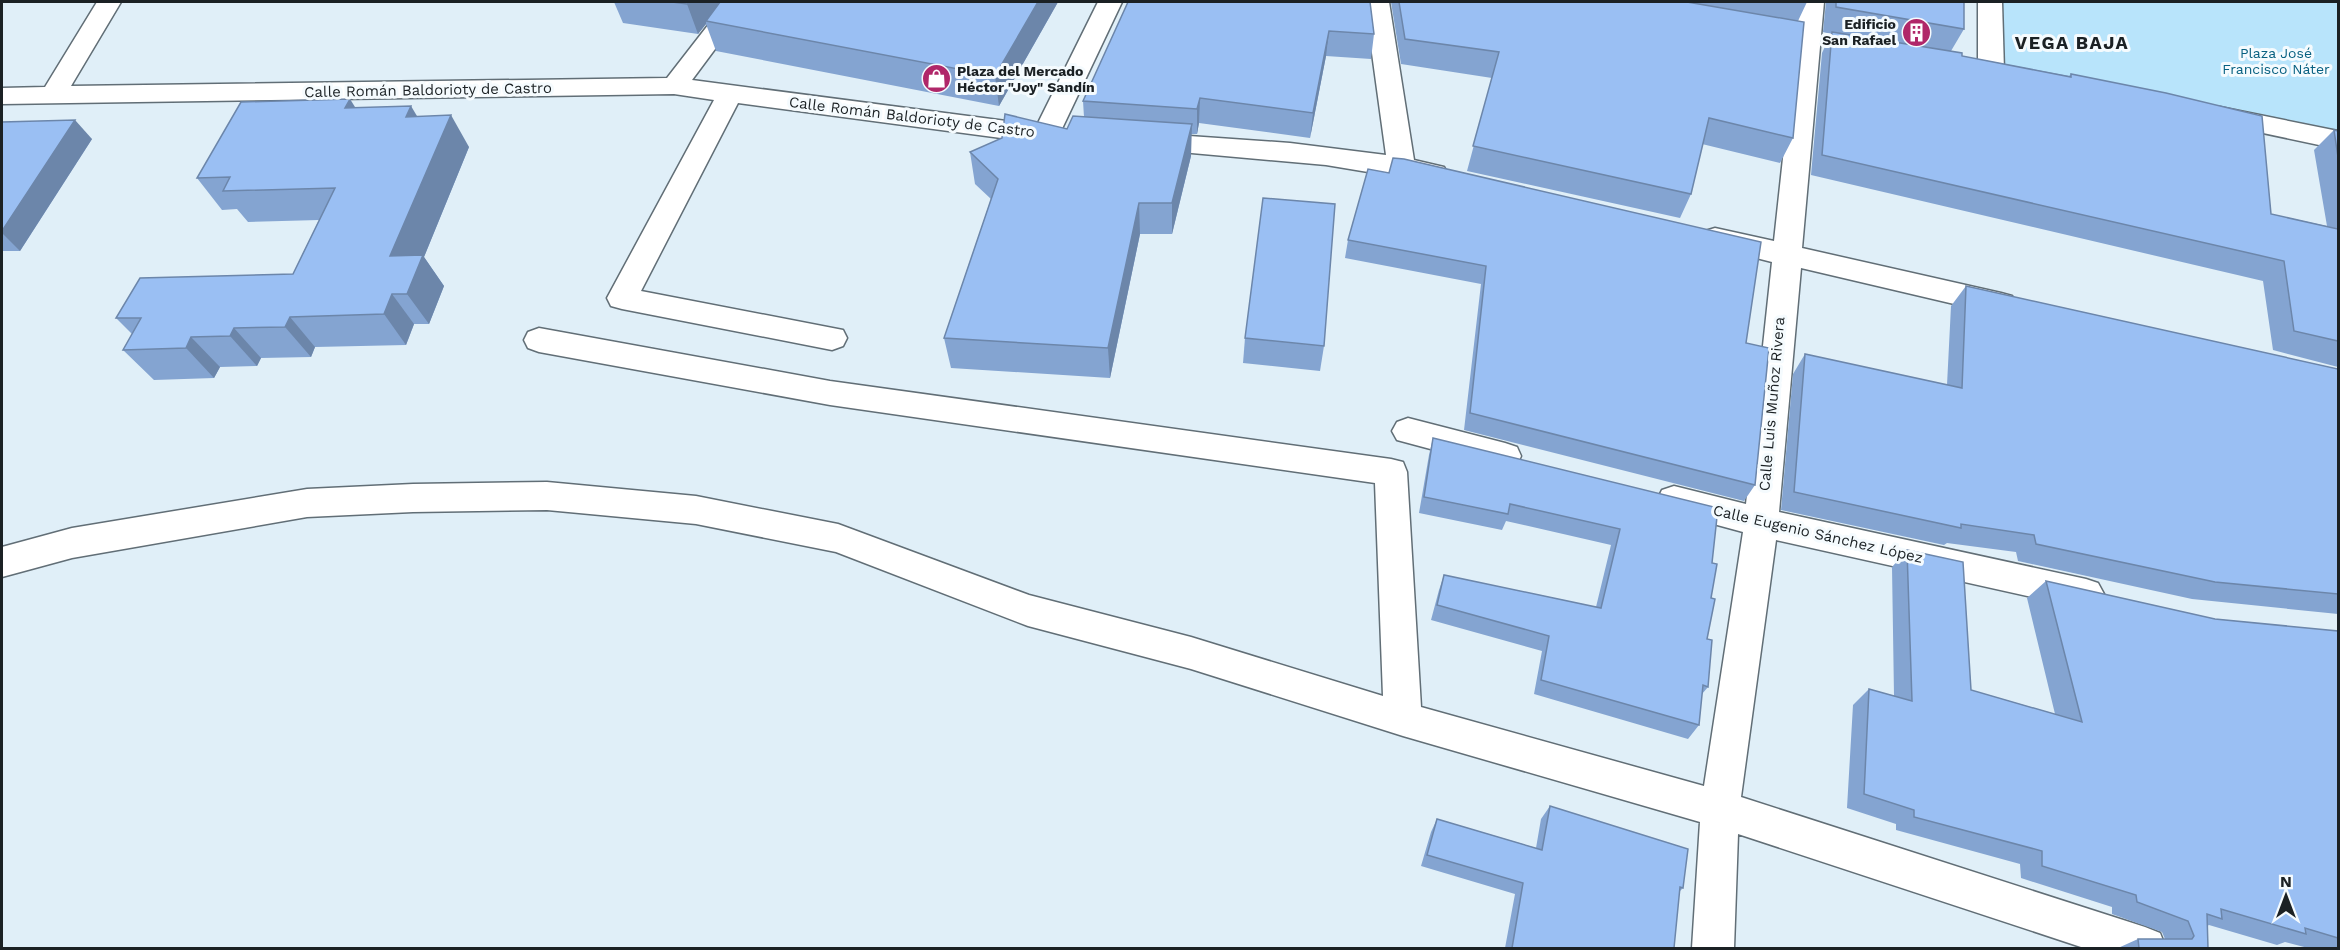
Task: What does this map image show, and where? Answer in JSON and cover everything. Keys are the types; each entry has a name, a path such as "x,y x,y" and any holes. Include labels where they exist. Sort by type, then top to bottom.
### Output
{"street":[{"path":"53,95 109,2"},
{"path":"674,86 738,2"},
{"name":"Calle Román Baldorioty de Castro","path":"2,96 674,86 1057,136 1110,2"},
{"path":"1377,2 1401,166"},
{"name":"Calle Luis Muñoz Rivera","path":"1713,948 1720,808 1761,522 1812,2"},
{"path":"1990,2 1991,71"},
{"path":"730,93 622,297 832,338"},
{"path":"2199,112 2338,140"},
{"path":"1126,140 1311,153 1401,166 1460,180"},
{"path":"1692,232 2022,309"},
{"path":"539,340 831,393 1391,472 1403,719"},
{"path":"1408,431 1533,463"},
{"name":"Calle Eugenio Sánchez López","path":"1647,493 1761,522 2122,602"},
{"path":"2,562 72,543 307,503 413,498 547,496 696,510 838,538 1028,610 1191,653 1403,719 1720,808 2145,948"}],"green space":[{"name":"Plaza José Francisco Náter","path":"2003,2 2338,2 2338,136 2003,67"}],"building":[{"path":"720,2 1038,2 995,76 706,21"},
{"path":"1128,2 1370,2 1374,34 1329,31 1313,113 1200,98 1197,109 1083,101"},
{"path":"1399,2 1687,2 1804,22 1793,138 1709,118 1691,194 1473,146 1499,52 1405,39"},
{"path":"1836,2 1964,2 1964,29 1836,7"},
{"path":"1832,32 1962,53 1962,56 2071,77 2071,74 2166,93 2262,116 2271,214 2338,229 2338,341 2294,331 2284,261 1822,155"},
{"path":"350,99 345,108 411,106 406,117 451,115 390,256 423,255 407,294 392,294 384,314 290,317 285,327 234,328 230,336 191,337 186,348 123,350 141,318 116,318 140,278 293,274 335,188 223,191 230,177 197,178 241,102"},
{"path":"1005,114 1067,129 1073,116 1192,124 1172,203 1139,203 1108,348 944,338 998,179 970,152 1002,138"},
{"path":"75,120 2,231 2,122"},
{"path":"2334,130 2338,131 2338,157"},
{"path":"1393,158 1761,242 1746,343 1769,348 1755,485 1470,413 1486,266 1348,240 1368,169 1389,173"},
{"path":"1263,198 1335,204 1324,346 1245,338"},
{"path":"1966,286 2338,369 2338,594 2215,582 2036,544 2034,535 1961,524 1961,528 1794,492 1805,354 1962,388"},
{"path":"1433,438 1718,508 1712,563 1717,564 1711,598 1715,599 1707,639 1712,640 1708,687 1703,685 1699,725 1541,680 1549,636 1437,605 1444,575 1601,608 1620,529 1510,504 1508,514 1424,497"},
{"path":"1907,550 1963,562 1971,690 2082,722 2046,581 2215,619 2338,631 2338,938 2305,928 2306,934 2221,909 2222,919 2207,914 2208,948 2139,948 2138,939 2192,939 2194,936 2188,921 2137,902 2136,895 2042,866 2042,851 1914,817 1914,810 1864,794 1869,689 1912,701"},
{"path":"1550,806 1688,849 1683,888 1680,887 1674,948 1512,948 1523,883 1427,855 1437,819 1542,850"}],"place":[{"name":"Edificio San Rafael","path":"1917,32"},
{"name":"Plaza del Mercado Héctor \"Joy\" Sandín","path":"936,79"}],"district":[{"name":"VEGA BAJA","path":"2072,43"}]}
